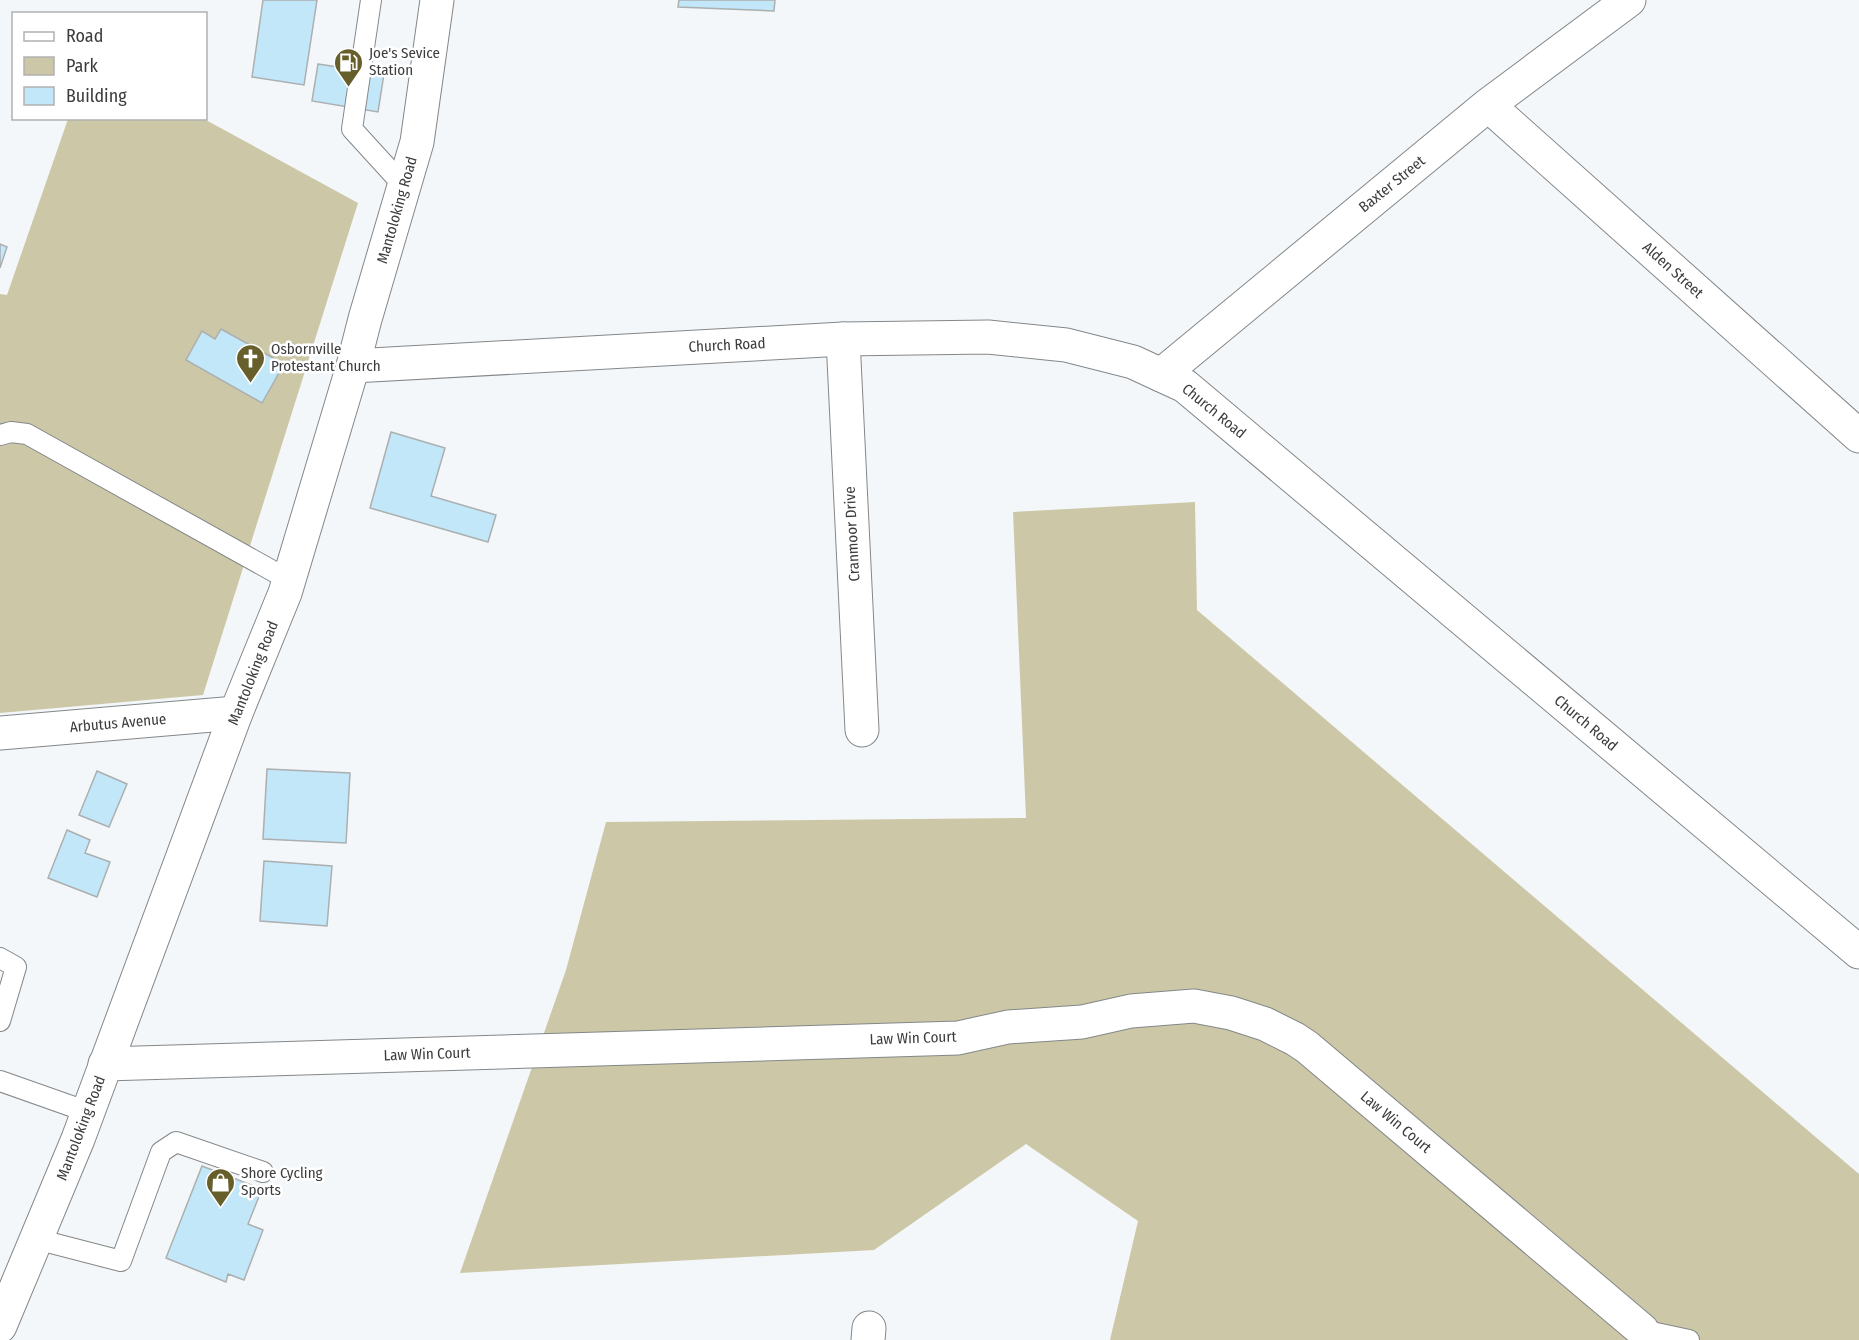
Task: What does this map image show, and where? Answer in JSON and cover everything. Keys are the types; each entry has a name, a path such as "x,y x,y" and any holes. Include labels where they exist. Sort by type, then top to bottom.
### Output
{"street":[{"name":"Mantoloking Road","path":"0,1326 88,1112 236,713 289,580 417,142 437,0"},
{"name":"Baxter Street","path":"1161,375 1488,105 1629,0"},
{"name":"Alden Street","path":"1488,105 1859,436"},
{"name":"Church Road","path":"353,366 843,339 988,337 1066,345 1133,362 1185,386 1859,952"},
{"name":"Cranmoor Drive","path":"843,339 862,730"},
{"name":"Arbutus Avenue","path":"0,733 236,713"},
{"name":"Law Win Court","path":"105,1064 958,1038 1008,1027 1082,1022 1131,1011 1194,1005 1231,1013 1265,1024 1307,1047 1642,1330"}],"lane":[{"path":"371,0 352,129 404,186"},
{"path":"0,435 10,432 27,434 289,580"},
{"path":"0,958 16,967 0,1021"},
{"path":"0,1081 88,1112"},
{"path":"36,1239 121,1261 161,1152 176,1142 263,1172"},
{"path":"1642,1330 1689,1340"}],"green space":[{"path":"68,120 206,120 358,203 203,695 0,713 0,294 7,295"},
{"path":"1195,502 1197,610 1859,1174 1859,1340 1110,1340 1138,1221 1026,1144 874,1250 460,1273 566,970 606,822 1026,818 1013,512"}],"building":[{"path":"263,0 317,0 304,85 252,77"},
{"path":"679,0 775,0 774,11 678,7"},
{"name":"Joe's Sevice Station","path":"318,64 384,74 378,112 312,101"},
{"path":"0,244 7,247 0,268"},
{"name":"Osbornville Protestant Church","path":"221,329 284,364 262,403 186,360 202,331 215,339"},
{"path":"391,432 445,448 431,496 496,515 488,542 370,508"},
{"path":"267,769 350,773 346,843 263,839"},
{"path":"97,771 127,784 109,827 79,815"},
{"path":"67,830 90,840 85,853 110,862 97,897 48,878"},
{"path":"264,861 332,866 327,926 260,921"},
{"name":"Shore Cycling Sports","path":"202,1166 262,1189 248,1224 263,1230 244,1280 228,1274 226,1282 166,1258"}],"place":[{"name":"Joe's Sevice Station","path":"348,88"},
{"name":"Osbornville Protestant Church","path":"250,384"},
{"name":"Shore Cycling Sports","path":"220,1208"}]}
